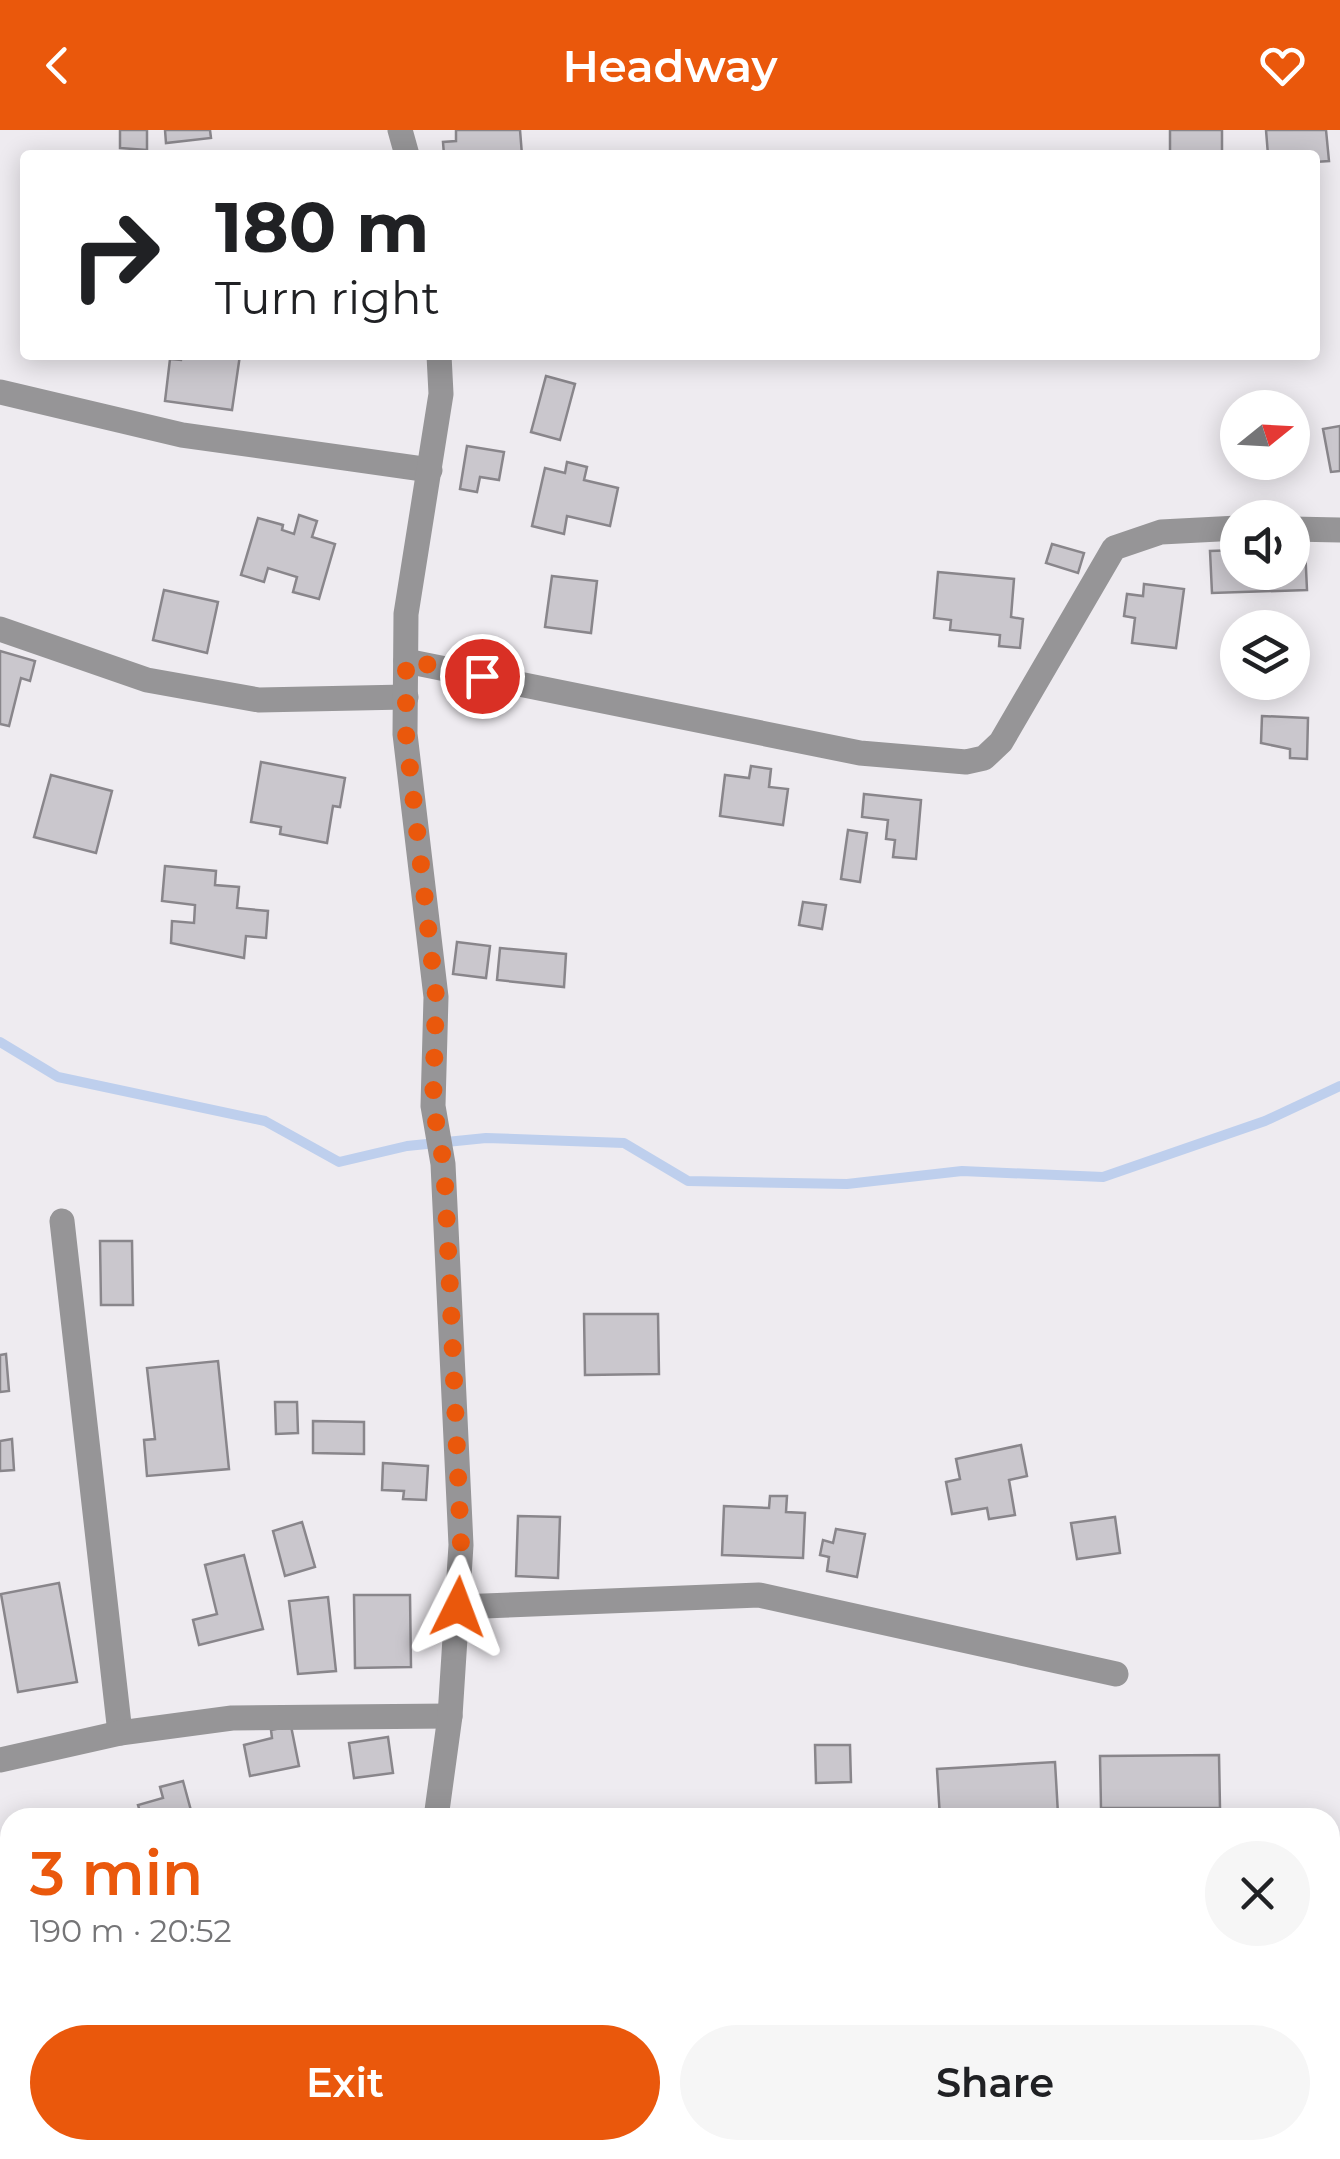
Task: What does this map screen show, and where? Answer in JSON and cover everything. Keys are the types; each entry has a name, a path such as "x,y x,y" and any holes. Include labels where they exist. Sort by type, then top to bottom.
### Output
{"street":[{"path":"437,1808 450,1716 461,1545 444,1164 433,1106 436,996 406,734 406,614 441,394 439,360"},
{"path":"0,392 182,435 430,470"},
{"path":"406,660 860,752 966,762 984,758 1002,742 1114,548 1161,532 1220,529"},
{"path":"1310,529 1340,530"},
{"path":"0,629 147,680 259,700 406,698"},
{"path":"62,1221 120,1733"},
{"path":"458,1607 759,1595 1116,1674"},
{"path":"0,1760 120,1733 232,1718 450,1716"}],"building":[{"path":"120,130 147,130 147,150 120,148"},
{"path":"165,130 210,130 211,138 166,143"},
{"path":"456,130 520,130 522,150 444,150 443,142 456,141"},
{"path":"1170,130 1222,130 1222,150 1170,150"},
{"path":"1266,130 1326,130 1329,161 1320,162 1320,150 1268,150"},
{"path":"170,360 239,360 232,410 165,401"},
{"path":"546,376 575,384 560,440 531,432"},
{"path":"1340,426 1340,471 1331,472 1323,429"},
{"path":"467,446 504,452 499,480 480,477 477,492 460,489"},
{"path":"567,462 587,467 584,480 618,488 610,526 567,516 564,534 532,526 545,468 565,473"},
{"path":"299,515 317,521 312,537 335,544 319,599 293,592 297,577 268,568 264,582 241,575 258,518 283,525 282,530 294,534"},
{"path":"1052,544 1084,553 1078,573 1046,563"},
{"path":"1210,551 1220,551 1220,590 1307,590 1212,593"},
{"path":"938,572 1014,579 1011,617 1023,619 1020,648 999,646 1000,635 950,630 951,620 934,618"},
{"path":"552,576 597,581 591,633 545,627"},
{"path":"1144,584 1184,589 1176,648 1132,643 1135,618 1124,616 1127,594 1143,596"},
{"path":"164,590 218,602 207,653 153,640"},
{"path":"0,651 35,661 30,681 21,678 9,726 0,724"},
{"path":"1262,716 1308,718 1307,759 1290,758 1290,749 1261,743"},
{"path":"261,762 345,778 340,807 333,806 327,843 280,834 281,827 251,822"},
{"path":"751,766 771,769 769,787 788,789 783,825 720,816 725,775 749,778"},
{"path":"51,775 112,791 96,853 34,837"},
{"path":"864,794 921,800 916,859 893,857 895,840 886,839 888,820 862,817"},
{"path":"848,830 867,833 860,882 841,879"},
{"path":"165,866 216,871 215,885 239,887 237,908 268,911 266,938 246,936 244,958 171,943 172,921 194,923 195,905 162,901"},
{"path":"803,902 826,905 822,929 799,925"},
{"path":"457,942 490,946 486,978 453,974"},
{"path":"500,948 566,954 564,987 497,980"},
{"path":"100,1241 132,1241 133,1305 101,1305"},
{"path":"584,1314 658,1314 659,1374 585,1375"},
{"path":"6,1354 9,1391 0,1392 0,1355"},
{"path":"218,1361 229,1469 147,1476 144,1440 155,1439 147,1368"},
{"path":"275,1402 297,1402 298,1433 276,1434"},
{"path":"313,1421 364,1422 364,1454 313,1453"},
{"path":"12,1439 14,1470 0,1471 0,1441"},
{"path":"1021,1445 1027,1476 1009,1480 1015,1515 989,1519 987,1508 952,1514 946,1482 960,1479 956,1459"},
{"path":"383,1463 428,1466 426,1500 403,1499 404,1491 382,1490"},
{"path":"770,1496 787,1496 786,1512 805,1513 803,1558 722,1555 724,1506 769,1508"},
{"path":"518,1516 560,1517 558,1578 516,1576"},
{"path":"1115,1517 1120,1553 1077,1559 1071,1523"},
{"path":"302,1522 315,1567 285,1576 273,1531"},
{"path":"836,1529 865,1534 857,1577 827,1571 829,1557 820,1555 823,1540 833,1543"},
{"path":"244,1555 263,1629 199,1645 193,1620 217,1614 205,1565"},
{"path":"59,1583 77,1682 18,1692 1,1594"},
{"path":"354,1595 410,1595 411,1667 355,1668"},
{"path":"328,1597 336,1671 298,1674 289,1601"},
{"path":"291,1726 299,1766 250,1776 244,1745 272,1738 271,1730"},
{"path":"388,1737 393,1773 354,1778 349,1743"},
{"path":"815,1745 850,1745 851,1782 816,1783"},
{"path":"1219,1755 1220,1808 1101,1808 1100,1756"},
{"path":"1055,1762 1058,1808 939,1808 937,1769"},
{"path":"183,1781 190,1808 139,1808 138,1805 163,1798 160,1787"}],"waterway":[{"path":"0,1042 58,1077 265,1121 339,1162 407,1146 486,1138 624,1143 688,1181 847,1184 962,1171 1103,1177 1265,1121 1340,1086"}],"route":[{"path":"458,1607 461,1545 444,1164 433,1106 436,996 406,734 406,660 482,676"}]}
